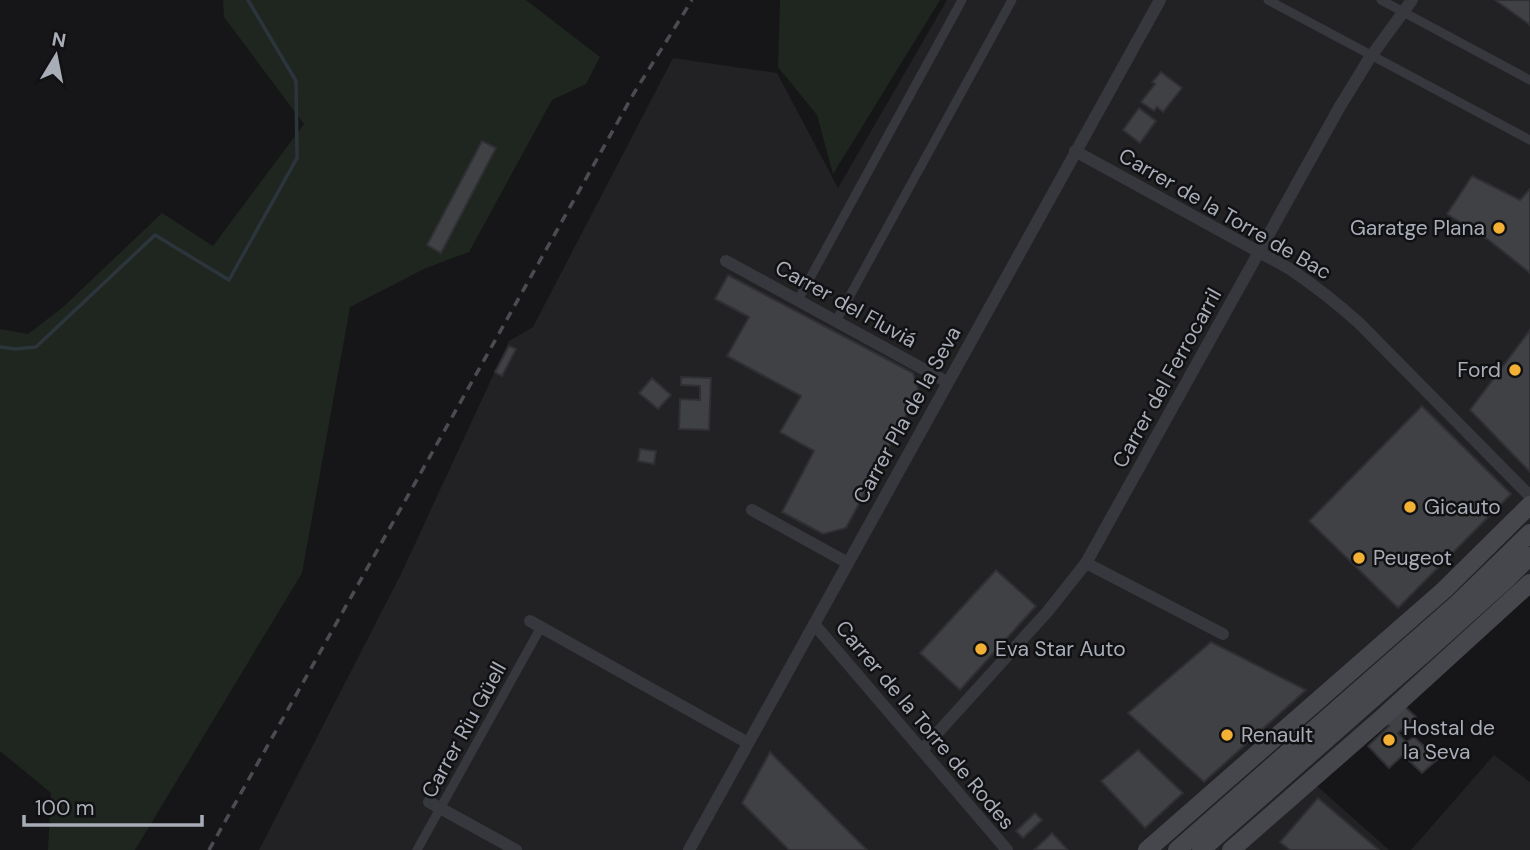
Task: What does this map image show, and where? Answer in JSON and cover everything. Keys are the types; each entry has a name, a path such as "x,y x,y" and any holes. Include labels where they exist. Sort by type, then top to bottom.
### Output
{"main road":[{"path":"1147,850 1444,590 1530,505"},
{"path":"1177,850 1458,603 1530,533"},
{"path":"1201,850 1530,556"},
{"path":"1231,850 1530,583"}],"street":[{"path":"798,300 962,0"},
{"path":"836,321 1012,0"},
{"name":"Carrer Pla de la Seva","path":"689,850 1160,0"},
{"path":"1268,0 1530,140"},
{"path":"1381,0 1530,80"},
{"name":"Carrer del Ferrocarril","path":"922,750 1048,611 1086,563 1339,108 1412,0"},
{"name":"Carrer de la Torre de Bac","path":"1075,150 1290,269 1338,304 1530,496"},
{"name":"Carrer del Fluviá","path":"726,261 947,382"},
{"path":"752,510 848,563"},
{"path":"1086,563 1223,634"},
{"path":"536,624 748,743"},
{"name":"Carrer Riu Güell","path":"417,850 435,805 536,624"},
{"name":"Carrer de la Torre de Rodes","path":"814,624 1007,850"},
{"path":"435,805 516,850"}],"shaded area":[{"path":"223,0 526,0 600,57 586,84 552,100 469,252 426,268 350,307 302,573 135,850 48,850 51,793 0,751 0,329 28,334 62,308 162,213 213,246 304,124 224,17"},
{"path":"780,0 940,0 833,174 817,115 778,67"},
{"path":"947,0 1530,0 1530,594 1317,786 1389,850 259,850 401,574 509,341 533,327 673,58 777,73 838,188"},
{"path":"1494,755 1530,782 1530,850 1411,850"}],"building":[{"path":"1495,0 1530,0 1530,25"},
{"path":"1161,72 1182,88 1163,112 1157,107 1154,111 1141,102"},
{"path":"1139,108 1156,121 1140,143 1123,130"},
{"path":"482,141 496,148 441,253 427,245"},
{"name":"Garatge Plana","path":"1472,176 1520,200 1530,189 1530,273 1490,241 1447,214"},
{"path":"728,275 913,373 919,392 846,528 823,534 782,512 814,451 780,432 801,396 727,356 749,317 715,299"},
{"name":"Ford","path":"1530,330 1530,472 1470,410"},
{"path":"509,346 516,349 502,376 495,372"},
{"path":"681,377 711,378 709,430 679,429 680,399 700,400 700,386 681,385"},
{"path":"652,378 671,395 658,409 639,393"},
{"name":"Gicauto","path":"1422,406 1511,494 1398,608 1309,521"},
{"path":"640,449 656,451 654,464 638,461"},
{"path":"996,570 1036,606 960,690 920,653"},
{"path":"1211,642 1306,690 1204,782 1128,713"},
{"name":"Hostal de la Seva","path":"1404,706 1416,717 1398,733 1406,742 1414,737 1438,759 1422,773 1403,755 1389,768 1368,746 1389,726 1386,722"},
{"path":"1138,750 1183,793 1145,828 1101,781"},
{"path":"770,752 867,850 789,850 742,803"},
{"path":"1318,798 1379,850 1290,850 1280,842"},
{"path":"1035,813 1042,820 1023,838 1016,831"},
{"path":"1052,833 1068,850 1034,850"}],"waterway":[{"path":"0,347 36,347 155,235 229,280 297,158 296,81 248,0"}],"railway":[{"path":"209,850 634,93 692,0"}],"place":[{"name":"Garatge Plana","path":"1499,228"},
{"name":"Ford","path":"1515,370"},
{"name":"Gicauto","path":"1410,507"},
{"name":"Peugeot","path":"1359,558"},
{"name":"Eva Star Auto","path":"981,649"},
{"name":"Renault","path":"1227,735"},
{"name":"Hostal de la Seva","path":"1389,740"}]}
